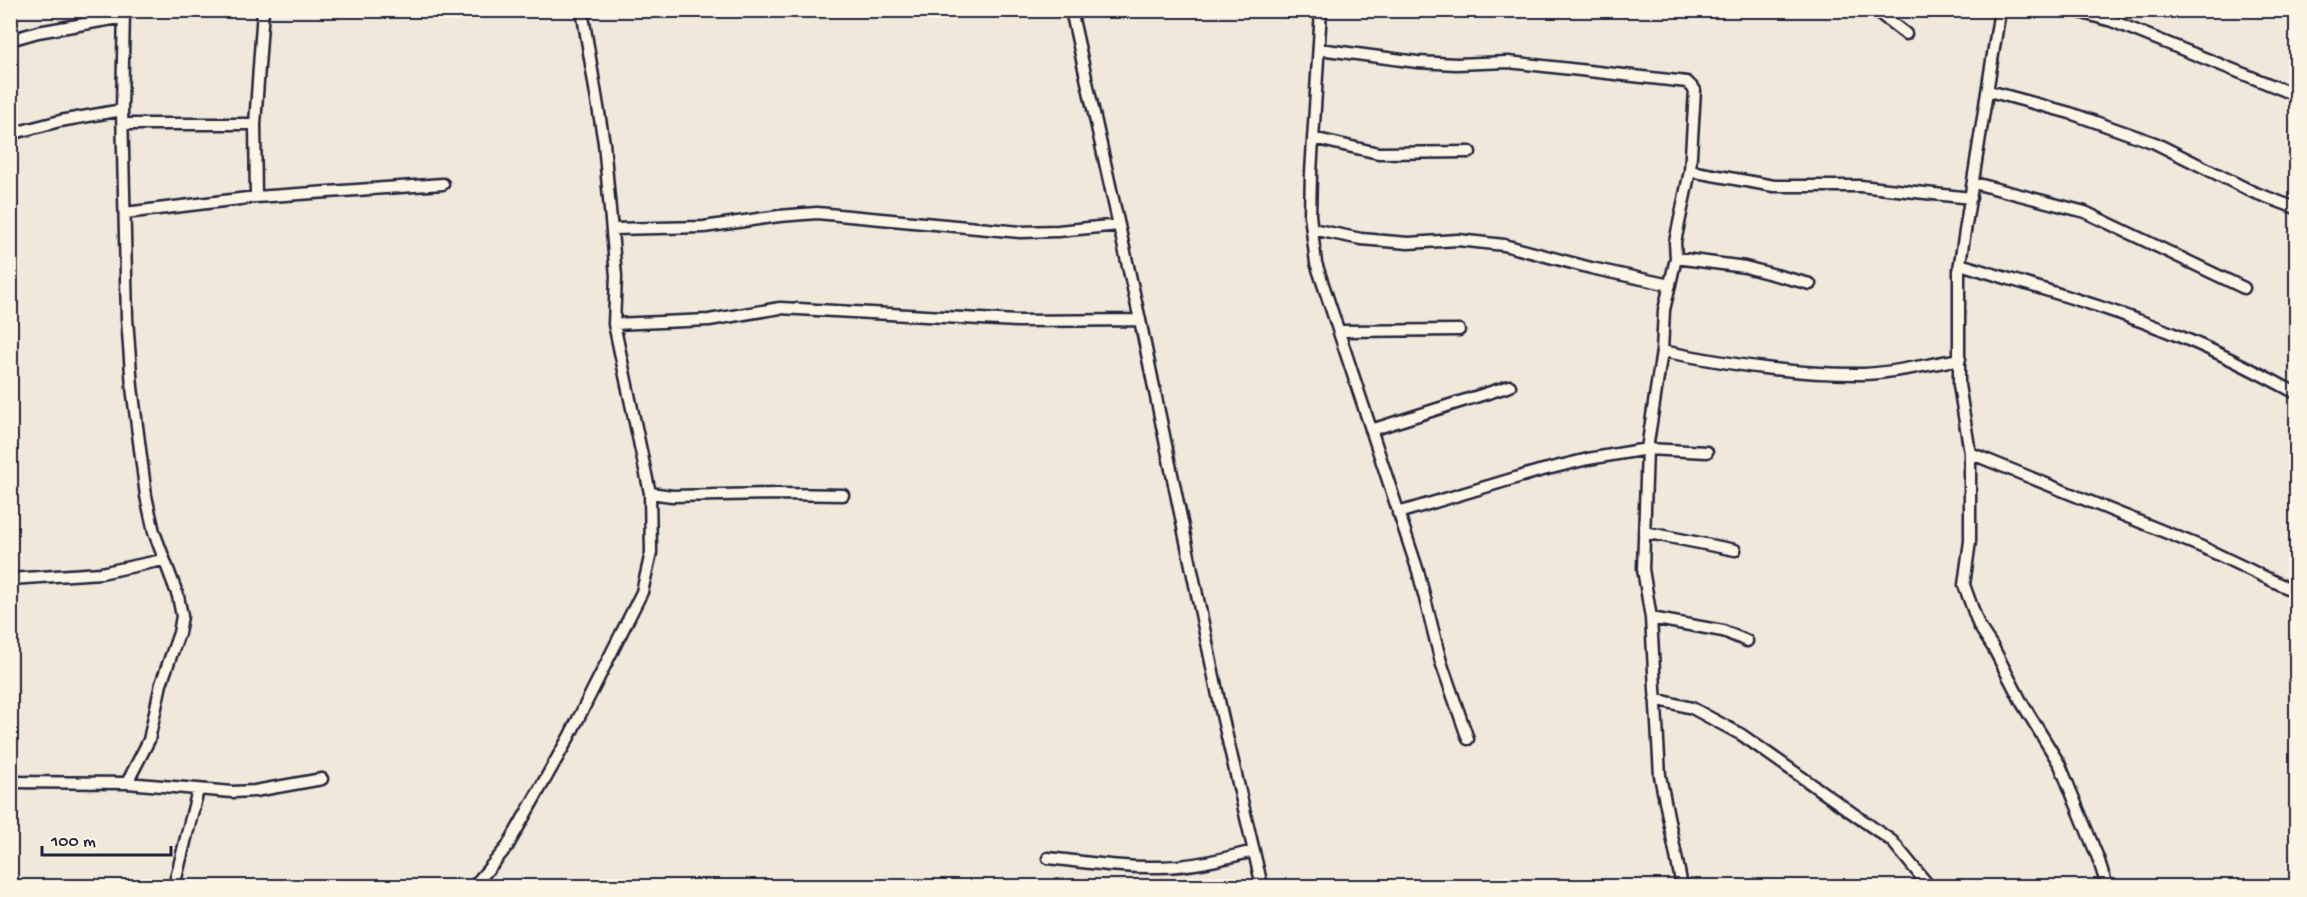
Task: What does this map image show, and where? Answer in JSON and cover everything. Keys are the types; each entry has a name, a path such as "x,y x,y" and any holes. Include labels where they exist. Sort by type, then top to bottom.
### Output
{"street":[{"path":"256,197 255,124 263,10"},
{"path":"1071,10 1140,320 1220,704 1262,886"},
{"path":"1321,10 1311,173 1312,229 1316,263 1418,571 1441,662 1468,739"},
{"path":"1875,10 1906,34"},
{"path":"2000,10 1960,264 1959,385 1970,453 1970,541 1964,585 1978,626 1994,649 2022,703 2060,765 2098,858 2106,886"},
{"path":"2072,10 2112,21 2296,95"},
{"path":"10,40 124,14 122,110 127,318 132,387 146,496 154,532 178,596 182,616 179,633 161,684 149,740 127,783"},
{"path":"474,886 507,847 569,737 642,592 651,553 653,530 650,493 614,324 616,276 604,143 584,14"},
{"path":"1319,49 1418,62 1456,64 1508,62 1687,82 1695,90 1690,171 1675,242 1676,258 1664,310 1662,351 1647,449 1643,568 1651,618 1660,776 1682,886"},
{"path":"1989,91 2070,113 2155,143 2253,192 2296,208"},
{"path":"10,134 60,121 122,110"},
{"path":"123,124 255,124"},
{"path":"1313,138 1378,153 1470,152"},
{"path":"1690,171 1774,186 1860,186 1971,198"},
{"path":"1974,183 2085,212 2244,288"},
{"path":"125,213 256,197 443,184"},
{"path":"612,229 704,227 817,213 1020,232 1119,225"},
{"path":"1312,229 1373,240 1408,243 1458,240 1504,245 1602,271 1670,285"},
{"path":"1676,258 1745,267 1810,284"},
{"path":"1960,264 2049,290 2180,336 2237,362 2296,393"},
{"path":"614,324 709,320 780,308 1017,321 1140,320"},
{"path":"1340,332 1459,330"},
{"path":"1662,351 1706,360 1787,371 1855,374 1960,359"},
{"path":"1371,430 1510,386"},
{"path":"1398,513 1539,471 1588,459 1647,449 1707,452"},
{"path":"1970,453 2202,547 2296,592"},
{"path":"650,493 672,496 843,495"},
{"path":"1644,532 1735,550"},
{"path":"10,579 101,573 163,560"},
{"path":"1651,618 1723,630 1748,641"},
{"path":"1655,699 1692,708 1742,735 1892,841 1929,886"},
{"path":"10,782 127,783 198,790 255,791 322,779"},
{"path":"174,886 198,790"},
{"path":"1048,858 1109,866 1159,867 1216,861 1254,851"}]}
